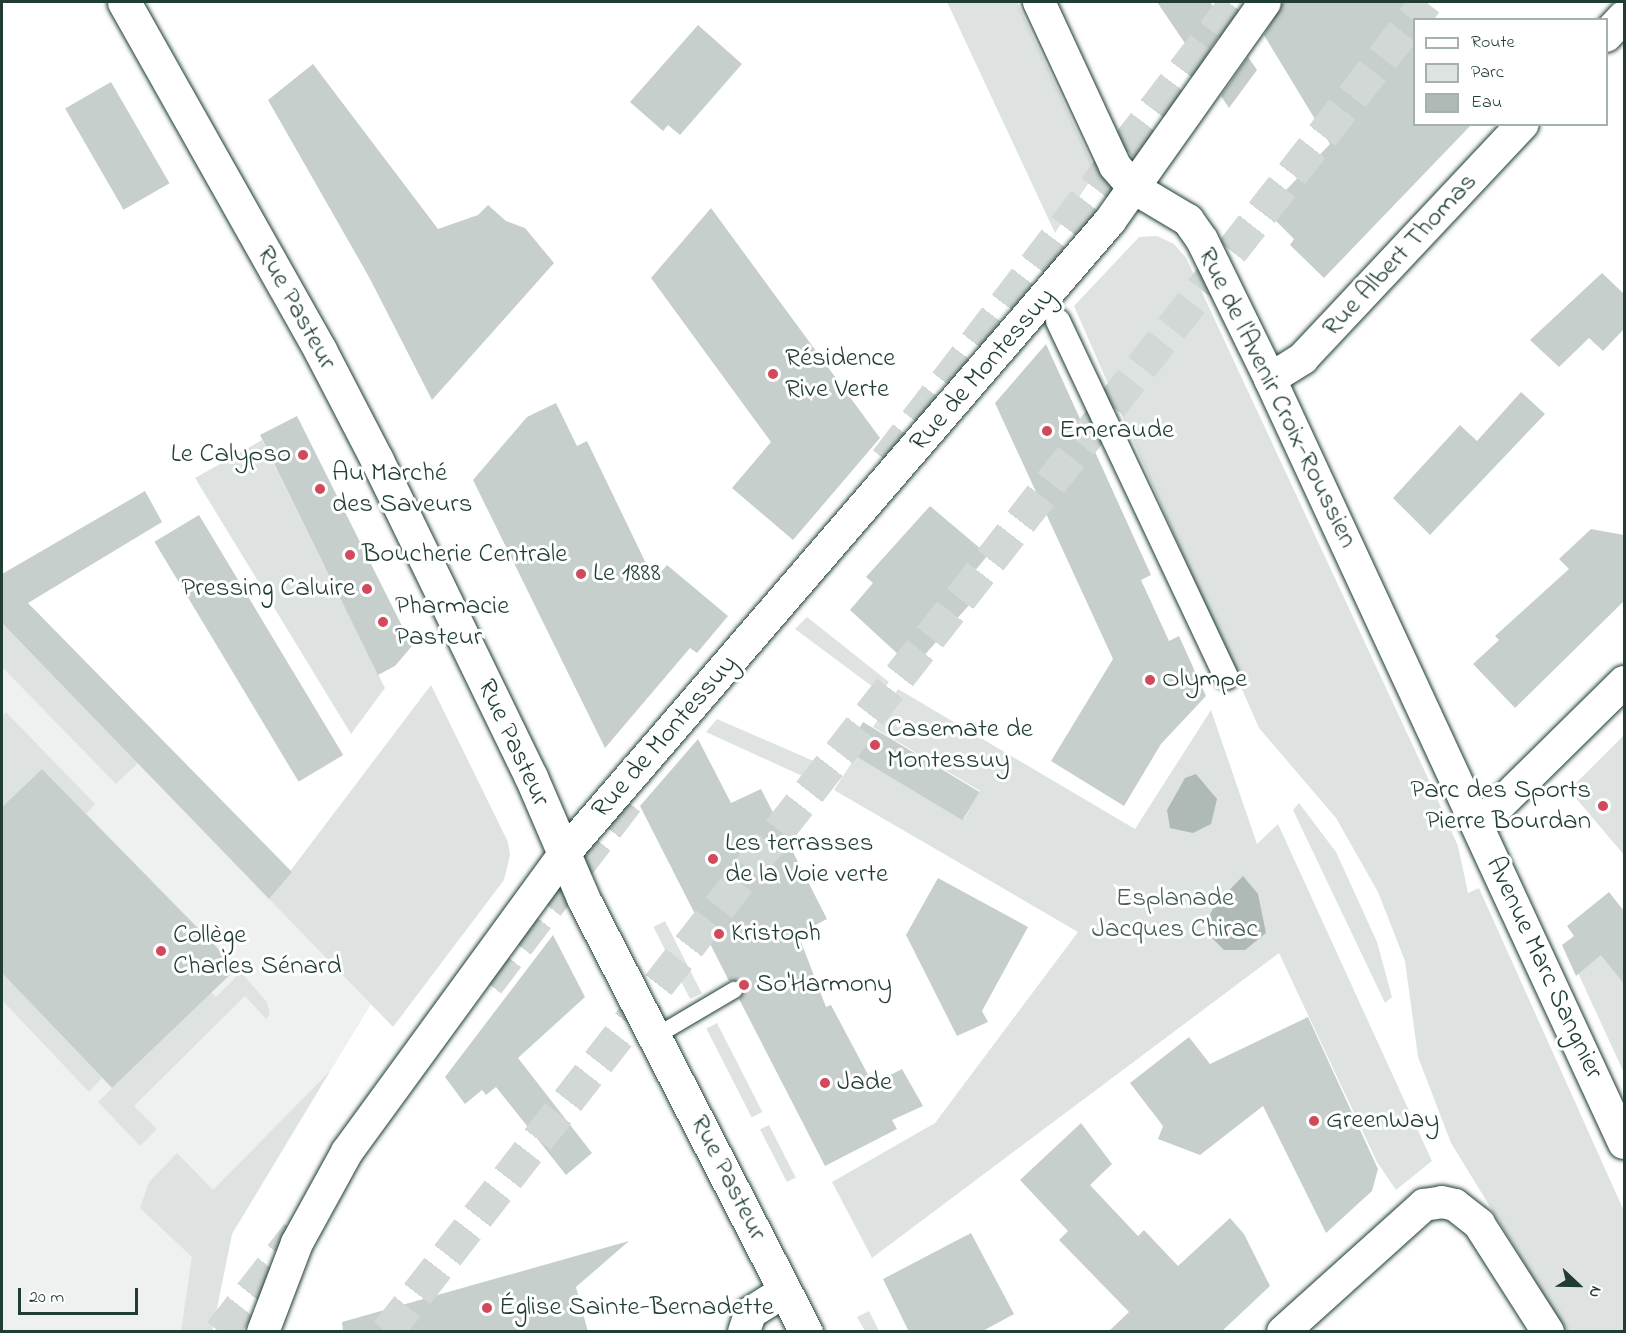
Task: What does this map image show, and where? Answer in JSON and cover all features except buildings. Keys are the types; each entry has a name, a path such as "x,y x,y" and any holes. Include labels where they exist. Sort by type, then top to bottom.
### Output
{"street":[{"name":"Rue Pasteur","path":"124,2 325,360 515,743 590,912 656,1036 806,1332"},
{"name":"Rue de l'Avenir Croix-Roussien","path":"1039,2 1115,166 1134,188 1188,220 1270,379 1478,826"},
{"name":"Rue de Montessuy","path":"263,1332 297,1243 347,1152 564,854 1063,278 1134,188 1265,2"},
{"path":"1608,34 1624,17"},
{"name":"Rue Albert Thomas","path":"1270,379 1303,358 1521,126"},
{"path":"1058,321 1226,677"},
{"path":"1478,826 1624,682"},
{"name":"Avenue Marc Sangnier","path":"1478,826 1624,1143"},
{"path":"1283,1332 1425,1205 1442,1202 1455,1205 1479,1224 1548,1332"},
{"path":"744,1332 750,1313 785,1291"}],"lane":[{"path":"656,1036 734,990"}],"shaded area":[{"name":"Collège Charles Sénard","path":"2,623 371,1004 232,1234 213,1331 2,1331"}],"green space":[{"path":"947,2 1017,2 1096,172 1055,233"},
{"path":"1157,236 1174,244 1186,258 1427,776 1458,846 1468,893 1479,888 1624,1211 1624,1331 1566,1331 1451,1143 1418,1057 1405,961 1378,892 1336,818 1259,728 1074,306 1139,237"},
{"path":"262,440 385,688 351,734 195,478"},
{"path":"807,617 889,682 881,693 795,629"},
{"path":"2,623 138,763 116,784 2,667"},
{"path":"431,685 508,842 510,855 504,880 393,1027 269,899"},
{"name":"Esplanade Jacques Chirac","path":"898,689 1135,829 1211,710 1257,844 1278,824 1432,1161 1396,1190 1377,1162 1279,953 872,1258 832,1182 935,1123 1078,932 834,790 856,756 964,819 980,791 873,727"},
{"path":"6,712 95,804 86,814 42,769 2,807 2,717"},
{"path":"717,719 816,762 831,771 822,785 706,732"},
{"name":"Parc des Sports Pierre Bourdan","path":"1624,735 1624,855 1569,790"},
{"path":"1299,803 1336,852 1377,942 1392,997 1385,1003 1293,810"},
{"path":"665,921 702,993 690,999 653,927"},
{"path":"1624,936 1624,1073 1578,973"},
{"path":"237,968 267,1002 270,1014 266,1019 245,996 134,1106 157,1129 140,1146 98,1102 211,992 216,997 236,977 232,972"},
{"path":"2,973 102,1078 89,1092 2,1000"},
{"path":"717,1023 762,1112 752,1118 706,1028"},
{"path":"330,1071 232,1234 212,1331 181,1331 192,1257 140,1208 149,1182 177,1153 213,1190"},
{"path":"769,1125 796,1178 787,1182 760,1130"},
{"path":"869,1311 879,1331 865,1331 857,1317"}],"water":[{"path":"1196,774 1217,799 1211,824 1193,833 1170,828 1167,810 1185,778"},
{"path":"1243,876 1258,894 1266,933 1245,950 1224,950 1209,935 1206,921 1216,904"}],"tunnel":[{"path":"886,460 1236,2"},
{"path":"1414,18 1426,2"},
{"path":"387,1332 1413,19"},
{"path":"488,983 628,800"},
{"path":"220,1332 297,1234"}],"place":[{"name":"Résidence Rive Verte","path":"773,374"},
{"name":"Emeraude","path":"1047,431"},
{"name":"Le Calypso","path":"303,455"},
{"name":"Au Marché des Saveurs","path":"320,489"},
{"name":"Boucherie Centrale","path":"350,555"},
{"name":"Le 1888","path":"581,574"},
{"name":"Pressing Caluire","path":"367,589"},
{"name":"Pharmacie Pasteur","path":"383,622"},
{"name":"Olympe","path":"1150,680"},
{"name":"Casemate de Montessuy","path":"875,745"},
{"name":"Parc des Sports Pierre Bourdan","path":"1603,806"},
{"name":"Les terrasses de la Voie verte","path":"713,859"},
{"name":"Kristoph","path":"719,934"},
{"name":"Collège Charles Sénard","path":"161,951"},
{"name":"So'Harmony","path":"744,985"},
{"name":"Jade","path":"825,1083"},
{"name":"GreenWay","path":"1314,1121"},
{"name":"Église Sainte-Bernadette","path":"487,1308"}]}
